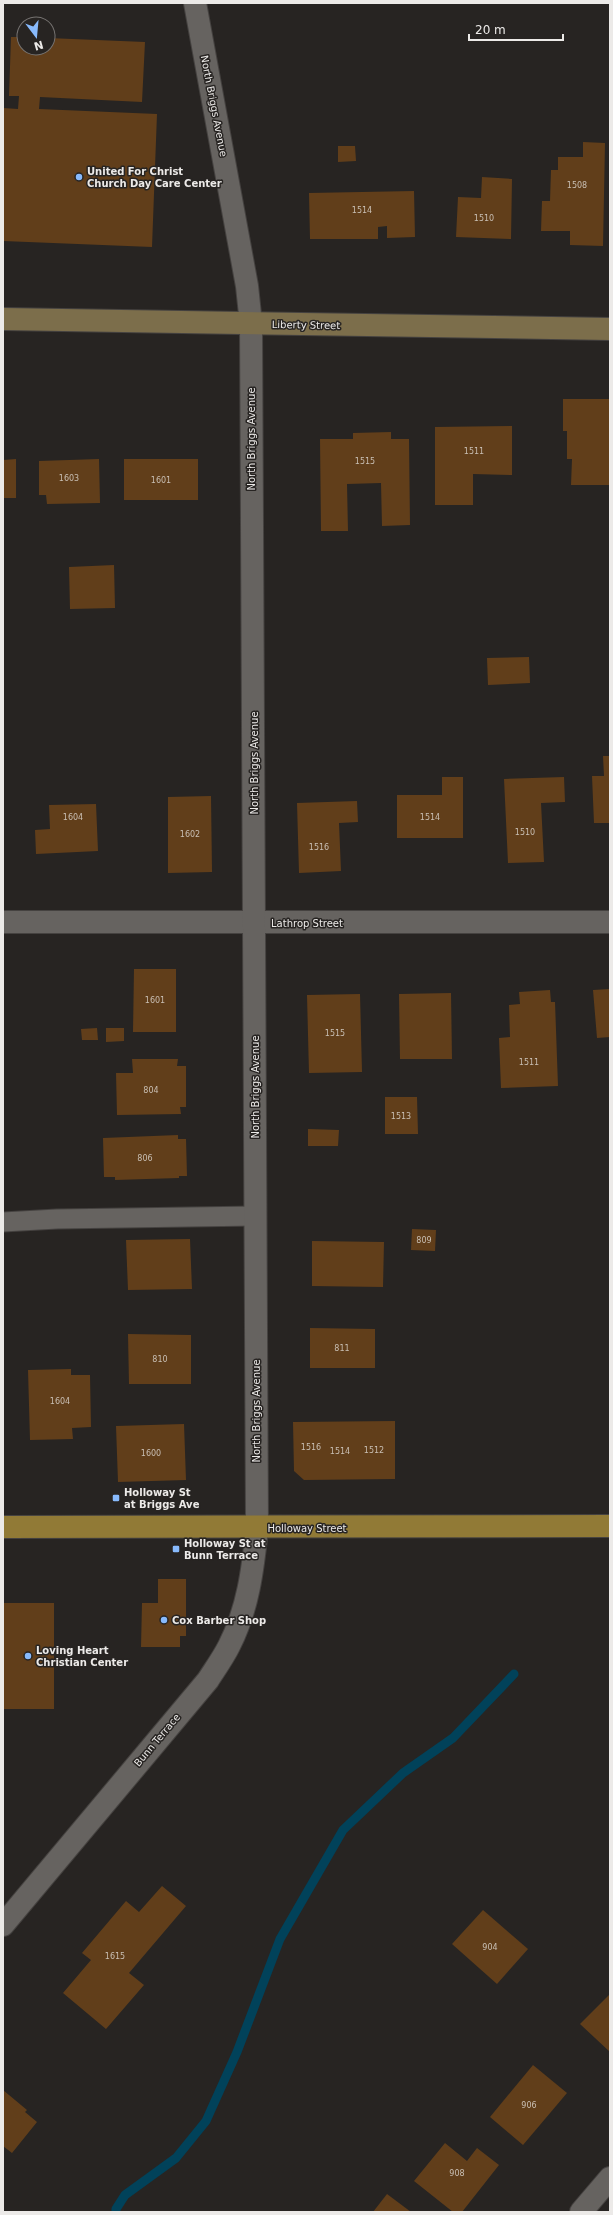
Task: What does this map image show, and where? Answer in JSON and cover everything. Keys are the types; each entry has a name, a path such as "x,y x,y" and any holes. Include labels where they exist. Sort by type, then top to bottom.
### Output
{"main road":[{"name":"Holloway Street","path":"3,1527 256,1528 610,1526"}],"street":[{"name":"North Briggs Avenue","path":"195,3 247,286 250,324 255,922 256,1528"},
{"name":"Liberty Street","path":"3,319 610,329"},
{"name":"Lathrop Street","path":"3,922 610,922"},
{"name":"Bunn Terrace","path":"3,1925 208,1680 229,1646 246,1602 252,1575 256,1528"},
{"path":"581,2212 610,2178"}],"lane":[{"path":"3,1222 57,1219 256,1216"}],"building":[{"name":"United For Christ Church Day Care Center","path":"11,37 16,37 16,56 56,56 56,38 145,42 142,102 40,97 39,109 157,114 152,247 3,241 3,108 18,109 19,96 9,96"},
{"path":"583,142 605,143 603,246 570,245 570,231 541,231 542,201 550,201 551,170 558,170 558,157 583,157"},
{"path":"338,146 355,146 356,161 338,162"},
{"path":"482,177 512,179 511,239 456,237 458,197 481,198"},
{"path":"414,191 415,237 387,238 387,226 378,227 378,239 310,239 309,193"},
{"path":"563,399 610,399 610,485 571,485 572,459 567,459 567,431 563,431"},
{"path":"512,426 512,475 473,474 473,505 435,505 435,427"},
{"path":"391,432 391,439 409,439 410,525 382,526 381,483 347,484 348,531 321,531 320,439 353,439 353,433"},
{"path":"16,459 16,498 3,498 3,460"},
{"path":"99,459 100,503 47,504 46,495 39,495 39,461"},
{"path":"124,459 198,459 198,500 124,500"},
{"path":"114,565 115,608 70,609 69,567"},
{"path":"529,657 530,683 488,685 487,658"},
{"path":"610,694 610,710 609,710"},
{"path":"603,756 610,756 610,823 594,823 592,776 604,776"},
{"path":"442,777 463,777 463,838 397,838 397,795 442,795"},
{"path":"564,777 565,802 541,803 544,862 508,863 504,779"},
{"path":"211,796 212,872 168,873 168,797"},
{"path":"357,801 358,822 339,823 341,871 299,873 297,803"},
{"path":"96,804 98,851 36,854 35,830 50,829 49,805"},
{"path":"134,969 176,969 176,1032 133,1032"},
{"path":"610,989 610,1037 597,1038 593,990"},
{"path":"550,990 551,1002 555,1002 558,1086 501,1088 499,1038 510,1037 509,1005 520,1004 519,992"},
{"path":"451,993 452,1059 400,1059 399,994"},
{"path":"360,994 362,1072 309,1073 307,995"},
{"path":"97,1028 98,1040 82,1040 81,1029"},
{"path":"106,1028 124,1028 124,1041 106,1042"},
{"path":"132,1059 178,1059 177,1066 186,1066 186,1107 180,1107 181,1114 117,1115 116,1073 133,1073"},
{"path":"385,1097 417,1097 418,1134 385,1134"},
{"path":"308,1129 339,1130 338,1146 308,1146"},
{"path":"178,1135 178,1139 186,1139 187,1176 179,1176 179,1178 115,1180 115,1177 104,1177 103,1138"},
{"path":"412,1229 436,1230 435,1251 411,1250"},
{"path":"190,1239 192,1289 128,1290 126,1240"},
{"path":"312,1241 384,1242 383,1287 312,1286"},
{"path":"310,1328 375,1329 375,1368 310,1368"},
{"path":"128,1334 191,1335 191,1384 129,1384"},
{"path":"71,1369 71,1375 90,1375 91,1427 72,1428 73,1439 30,1440 28,1370"},
{"path":"395,1421 395,1479 304,1480 294,1471 293,1422"},
{"path":"184,1424 186,1480 118,1482 116,1426"},
{"name":"Cox Barber Shop","path":"158,1579 186,1579 186,1636 180,1636 180,1647 141,1647 142,1603 158,1603"},
{"name":"Loving Heart Christian Center","path":"3,1603 54,1603 54,1709 3,1709"},
{"path":"162,1886 186,1906 129,1973 144,1985 106,2029 63,1993 91,1960 82,1953 126,1901 139,1912"},
{"path":"483,1910 528,1949 497,1984 452,1944"},
{"path":"610,1994 610,2052 580,2024"},
{"path":"533,2065 567,2093 523,2145 490,2117"},
{"path":"3,2090 27,2110 25,2112 37,2122 12,2153 3,2146"},
{"path":"445,2143 467,2161 477,2148 499,2165 462,2212 453,2212 414,2181"},
{"path":"387,2194 411,2212 373,2212"}],"waterway":[{"path":"116,2212 116,2209 125,2195 176,2158 206,2121 237,2052 280,1939 343,1830 403,1773 453,1738 514,1674"}],"place":[{"name":"United For Christ Church Day Care Center","path":"79,177"},
{"name":"Holloway St at Briggs Ave","path":"116,1498"},
{"name":"Holloway St at Bunn Terrace","path":"176,1549"},
{"name":"Cox Barber Shop","path":"164,1620"},
{"name":"Loving Heart Christian Center","path":"28,1656"}]}
